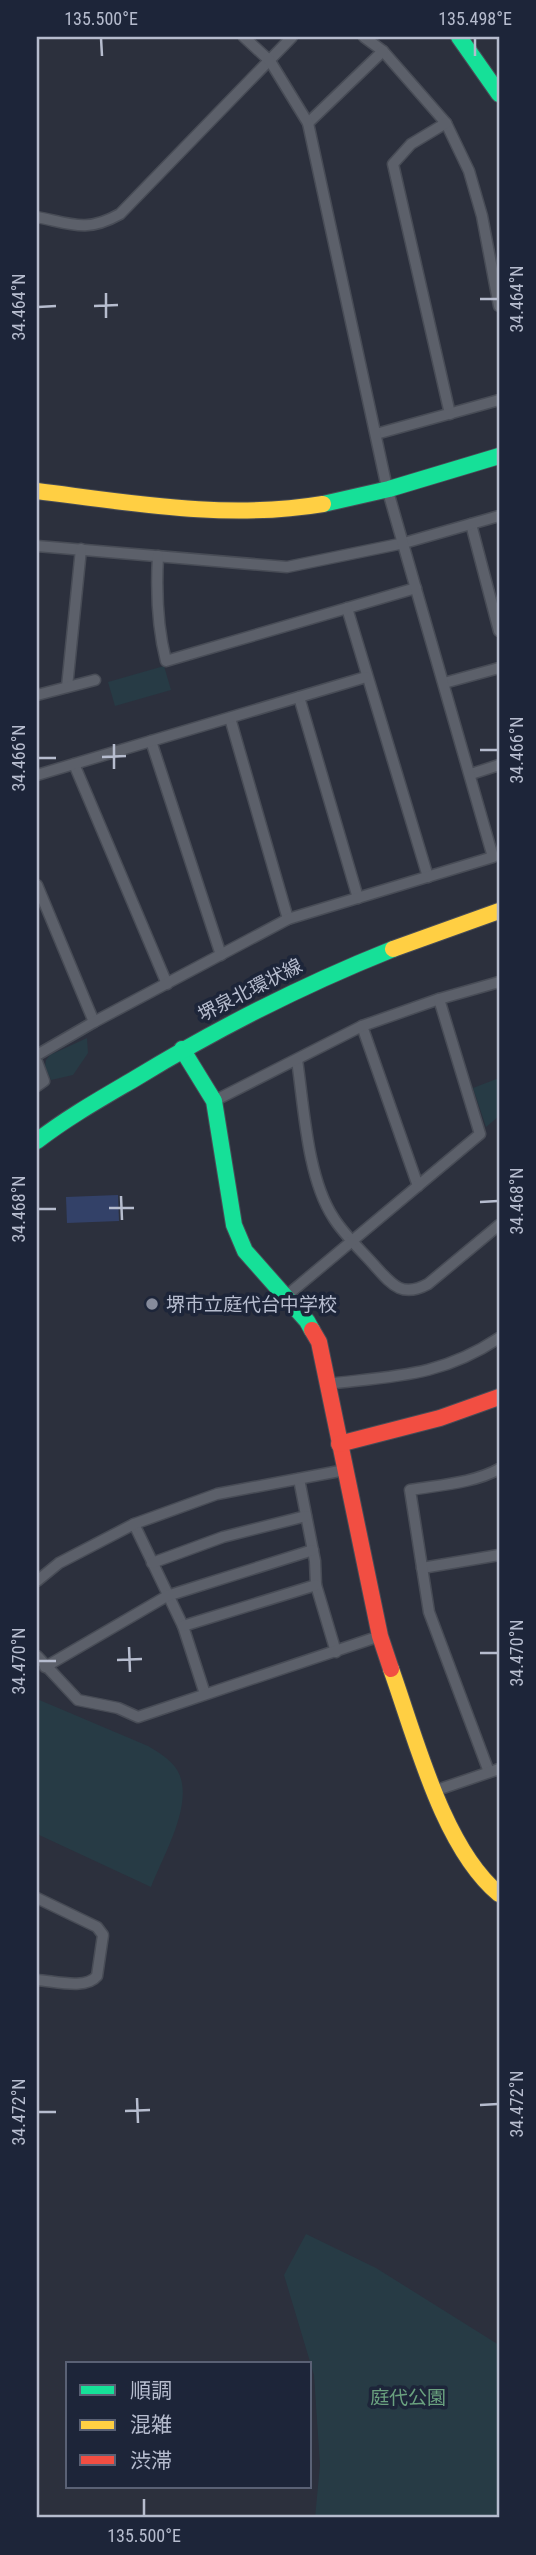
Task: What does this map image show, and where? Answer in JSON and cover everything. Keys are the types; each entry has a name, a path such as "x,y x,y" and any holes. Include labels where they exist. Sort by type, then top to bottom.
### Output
{"street":[{"path":"37,1055 288,919 493,857 387,488 308,123 270,61 244,37"},
{"path":"37,217 89,226 103,224 120,214 292,37"},
{"path":"364,37 383,51 446,123 473,182 499,306"},
{"path":"459,37 499,94"},
{"path":"308,123 383,51"},
{"path":"446,123 411,144 393,164 450,414"},
{"path":"376,434 499,400"},
{"path":"37,491 230,512 279,510 387,488 499,456"},
{"path":"37,545 287,567 404,543 499,516"},
{"path":"471,524 499,631"},
{"path":"67,687 81,549"},
{"path":"158,556 157,603 160,638 166,661 416,588"},
{"path":"347,608 428,877"},
{"path":"444,683 499,668"},
{"path":"37,775 366,677"},
{"path":"37,695 95,680"},
{"path":"299,698 358,898"},
{"path":"230,718 288,919"},
{"path":"151,741 221,955"},
{"path":"74,764 167,984"},
{"path":"471,774 499,765"},
{"path":"37,888 94,1022"},
{"name":"堺泉北環状線","path":"37,1141 182,1048 310,983 429,933 499,911"},
{"path":"214,1101 362,1026 439,999 499,982"},
{"path":"285,1297 480,1134 439,999"},
{"path":"362,1026 418,1186"},
{"path":"182,1048 214,1101 234,1225 245,1251 307,1321 319,1342 380,1636 434,1791 464,1853 488,1885 499,1894"},
{"path":"297,1060 313,1170 332,1216 389,1282 403,1290 416,1291 499,1225"},
{"path":"37,1062 44,1081 37,1086"},
{"path":"327,1384 427,1372 464,1359 499,1338"},
{"path":"339,1444 440,1420 499,1397"},
{"path":"434,1791 494,1771 429,1612 410,1490 480,1476 499,1469"},
{"path":"37,1581 59,1563 134,1524 216,1494 345,1470"},
{"path":"299,1479 313,1550 316,1585 336,1652"},
{"path":"152,1563 223,1537 306,1516"},
{"path":"134,1524 183,1626 205,1694"},
{"path":"45,1667 167,1596 313,1550"},
{"path":"422,1569 499,1555"},
{"path":"183,1626 316,1585"},
{"path":"37,1656 78,1700 118,1708 138,1717 380,1636"},
{"path":"37,1898 97,1927 103,1934 97,1976 93,1981 85,1983 37,1980"}],"green space":[{"path":"164,666 171,690 115,706 108,682"},
{"path":"87,1038 88,1053 73,1075 51,1080 45,1067 50,1055"},
{"path":"499,1078 499,1116 486,1127 473,1088"},
{"path":"37,1699 148,1746 167,1759 178,1771 183,1789 179,1818 151,1887 37,1834"},
{"name":"庭代公園","path":"306,2234 376,2268 499,2345 499,2518 315,2518 320,2465 314,2375 284,2275"}],"water":[{"path":"118,1195 119,1221 67,1223 66,1197"}],"traffic: fast":[{"path":"459,37 499,94"},
{"path":"323,504 389,489 499,456"},
{"path":"37,1141 98,1100 230,1025 326,977 393,949"},
{"path":"182,1049 214,1101 234,1225 245,1251 312,1330"}],"traffic: slow":[{"path":"37,491 144,505 215,510 287,509 323,504"},
{"path":"393,949 499,911"},
{"path":"391,1669 421,1758 447,1820 479,1874 499,1894"}],"traffic: jam":[{"path":"312,1330 319,1342 380,1636 391,1669"},
{"path":"339,1444 440,1418 499,1397"}],"place":[{"name":"堺市立庭代台中学校","path":"152,1304"}]}
